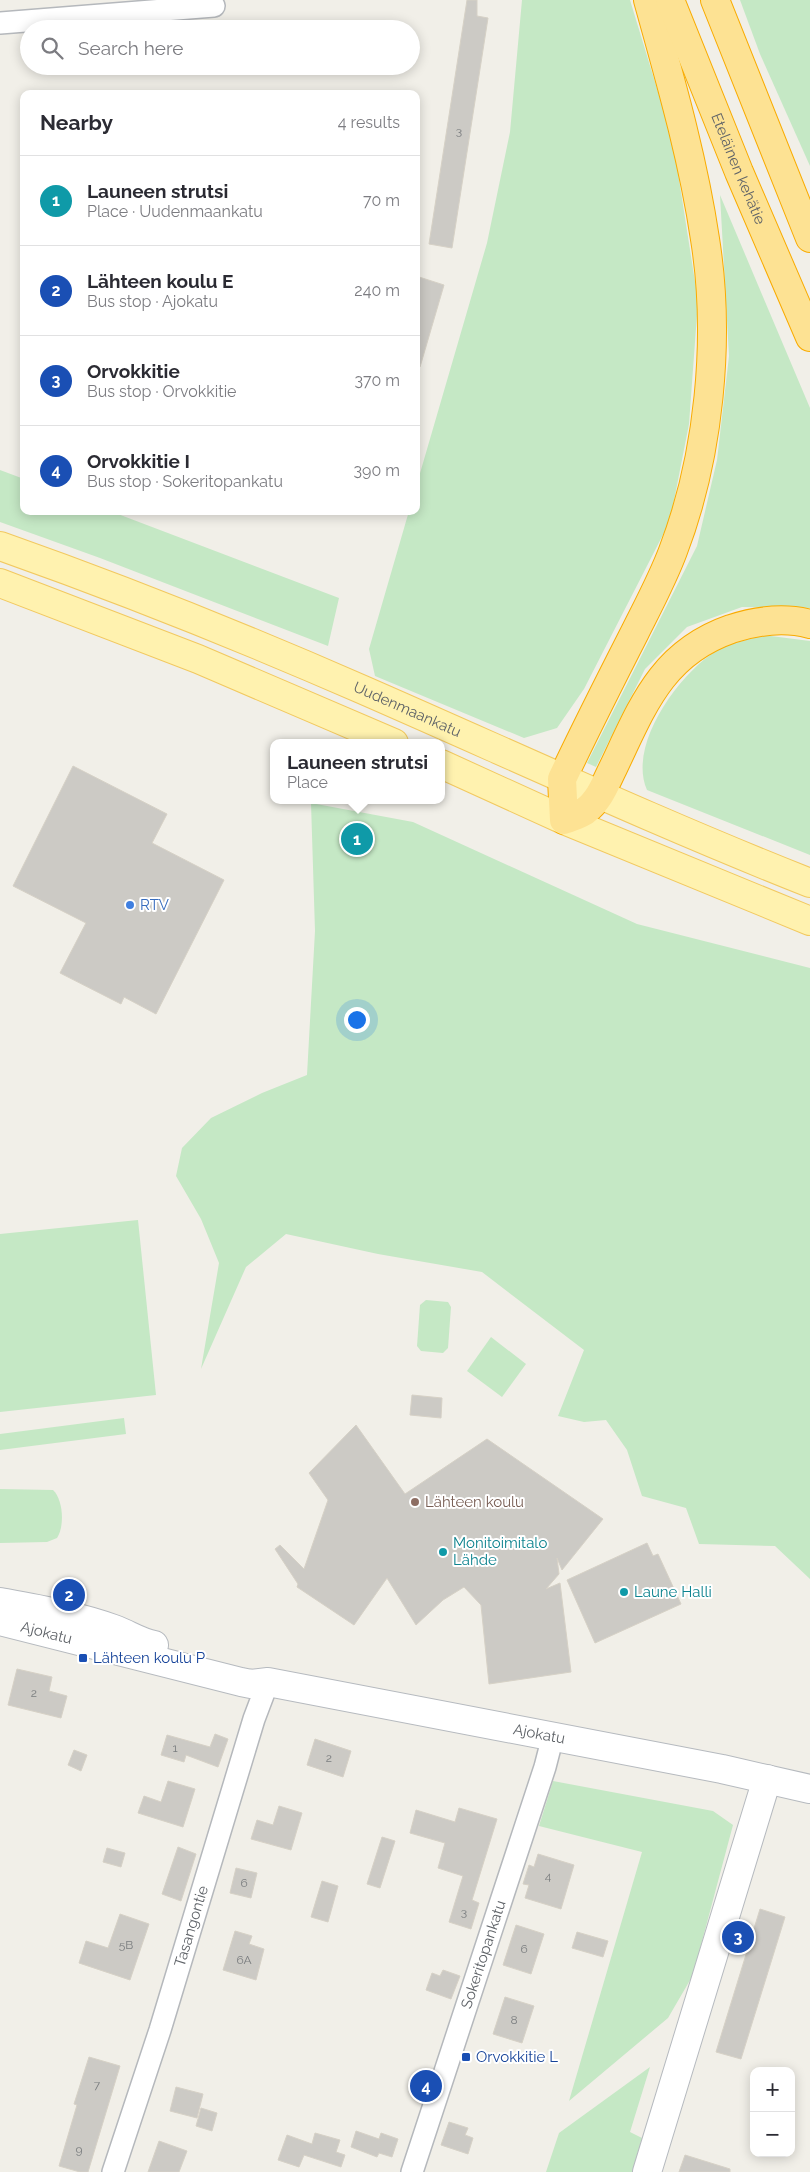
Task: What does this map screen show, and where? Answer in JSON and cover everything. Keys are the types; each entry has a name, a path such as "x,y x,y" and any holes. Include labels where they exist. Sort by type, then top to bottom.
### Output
{"highway":[{"path":"648,0 695,179 706,241 711,303 710,370 703,436 692,489 673,551 562,779 564,820 585,811 600,796 645,702 673,663 709,637 751,623 796,620 810,624"},
{"name":"Eteläinen kehätie","path":"670,0 739,172 810,337"},
{"path":"715,0 810,238"},
{"path":"730,0 810,193"}],"main road":[{"name":"Uudenmaankatu","path":"0,546 122,591 267,650 600,796 810,883"},
{"path":"0,584 198,659 385,739"},
{"path":"445,766 564,820 810,921"}],"street":[{"path":"38,20 214,6"},
{"path":"0,23 20,21"},
{"name":"Ajokatu","path":"2,1615 66,1616 114,1629 139,1641 255,1672 268,1682 553,1736 810,1789"},
{"name":"Tasangontie","path":"113,2172 160,2030 254,1719 268,1682"},
{"name":"Sokeritopankatu","path":"412,2172 542,1777 553,1736"},
{"path":"647,2172 767,1779"}],"green space":[{"path":"522,0 630,0 673,141 698,301 689,424 670,521 584,689 557,728 524,738 375,676 369,649 408,515 420,515 420,473 487,243 510,132"},
{"path":"740,0 810,0 810,166 760,54"},
{"path":"720,195 810,408 810,608 742,607 687,627 645,669 596,767 587,763 697,546 717,460 729,356"},
{"path":"0,470 20,478 20,515 121,515 339,598 328,646 100,558 0,522"},
{"path":"763,635 810,641 810,855 647,790 643,772 644,753 650,732 660,712 687,676 721,648"},
{"path":"311,804 413,822 637,924 810,968 810,1579 775,1546 699,1544 686,1508 642,1496 627,1450 606,1420 584,1422 558,1416 584,1350 482,1272 378,1254 286,1234 246,1267 201,1369 219,1263 201,1219 176,1176 182,1148 211,1118 262,1093 307,1075 315,931"},
{"path":"138,1220 156,1395 0,1412 0,1234"},
{"path":"426,1300 448,1302 451,1307 448,1348 443,1353 421,1351 417,1346 420,1305"},
{"path":"491,1337 526,1364 502,1397 467,1371"},
{"path":"124,1418 126,1434 0,1450 0,1434"},
{"path":"0,1489 53,1490 59,1500 62,1513 60,1533 57,1538 47,1542 0,1543"},
{"path":"553,1781 713,1811 733,1825 693,1975 668,2018 569,2101 642,1852 539,1826"},
{"path":"650,2067 630,2132 642,2138 632,2172 546,2172 559,2133"}],"building":[{"path":"467,0 477,0 477,16 488,18 452,248 429,244"},
{"path":"420,277 444,285 420,367"},
{"name":"RTV","path":"73,766 167,814 152,843 224,880 156,1014 124,997 121,1004 60,973 86,923 13,886"},
{"path":"412,1395 442,1398 441,1418 410,1415"},
{"name":"Monitoimitalo Lähde","path":"356,1425 405,1494 487,1439 603,1519 562,1570 557,1558 559,1574 546,1589 560,1583 571,1672 489,1684 481,1605 464,1587 443,1600 416,1625 387,1578 354,1625 297,1587 298,1584 275,1549 280,1545 304,1569 328,1500 309,1473"},
{"name":"Laune Halli","path":"647,1543 653,1556 658,1554 681,1604 595,1643 567,1580"},
{"path":"17,1669 52,1677 49,1691 67,1696 61,1718 8,1705"},
{"path":"215,1734 228,1739 218,1767 186,1755 184,1762 161,1755 167,1735 210,1747"},
{"path":"315,1739 351,1751 343,1777 307,1765"},
{"path":"74,1750 87,1755 81,1771 68,1765"},
{"path":"168,1781 195,1789 183,1827 138,1813 144,1796 161,1802"},
{"path":"279,1806 302,1813 291,1850 251,1839 257,1820 273,1825"},
{"path":"459,1808 497,1819 472,1900 479,1903 471,1929 449,1922 463,1876 438,1868 445,1843 410,1833 416,1810 455,1822"},
{"path":"382,1837 395,1841 380,1888 367,1884"},
{"path":"178,1847 196,1854 181,1901 162,1894"},
{"path":"107,1848 125,1853 121,1867 103,1862"},
{"path":"538,1854 574,1865 561,1909 525,1898 529,1885 523,1884 529,1865 534,1867"},
{"path":"236,1868 257,1873 251,1898 230,1893"},
{"path":"322,1881 338,1886 328,1922 311,1917"},
{"path":"760,1909 785,1917 741,2059 716,2052"},
{"path":"120,1914 149,1924 130,1980 79,1963 86,1941 108,1948"},
{"path":"516,1925 544,1934 531,1974 503,1965"},
{"path":"235,1931 252,1936 249,1944 264,1949 256,1980 223,1970"},
{"path":"577,1932 608,1941 603,1957 572,1948"},
{"path":"443,1970 460,1976 451,1999 426,1990 432,1973 440,1976"},
{"path":"505,1997 534,2006 522,2043 493,2034"},
{"path":"89,2057 120,2066 88,2172 80,2172 59,2166 77,2105 74,2104"},
{"path":"176,2087 203,2094 197,2118 170,2111"},
{"path":"201,2108 217,2113 212,2131 196,2126"},
{"path":"449,2122 468,2128 465,2135 473,2138 468,2154 441,2145"},
{"path":"356,2131 379,2139 381,2133 398,2139 392,2157 379,2153 377,2157 351,2147"},
{"path":"315,2133 340,2140 336,2152 345,2155 341,2167 304,2155 299,2167 278,2160 287,2135 312,2144"},
{"path":"159,2141 187,2151 179,2172 148,2172"},
{"path":"685,2155 730,2169 730,2172 679,2172"}],"place":[{"name":"Launeen strutsi","path":"357,839"},
{"name":"RTV","path":"130,905"},
{"name":"Lähteen koulu","path":"415,1502"},
{"name":"Monitoimitalo Lähde","path":"443,1552"},
{"name":"Laune Halli","path":"624,1592"},
{"name":"Lähteen koulu E","path":"69,1595"},
{"name":"Lähteen koulu P","path":"83,1658"},
{"name":"Orvokkitie","path":"738,1937"},
{"name":"Orvokkitie L","path":"466,2057"},
{"name":"Orvokkitie I","path":"426,2086"}]}
